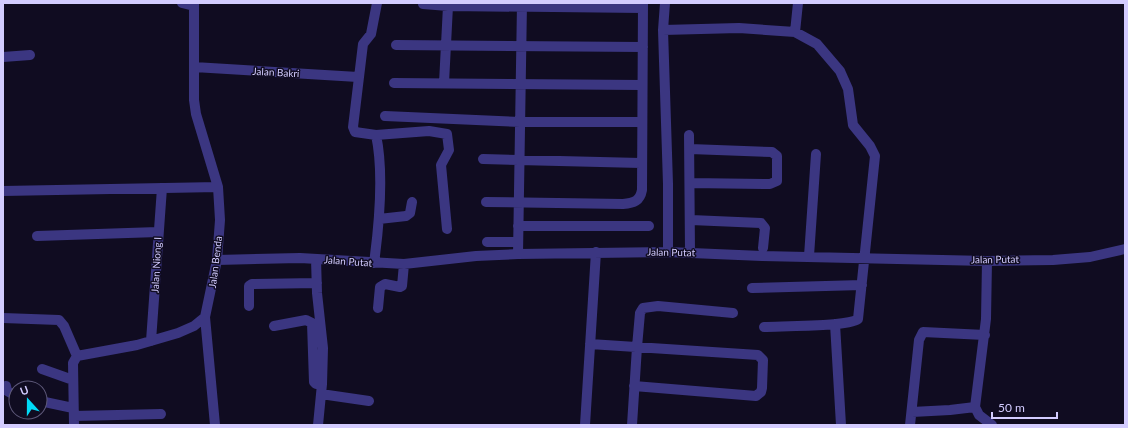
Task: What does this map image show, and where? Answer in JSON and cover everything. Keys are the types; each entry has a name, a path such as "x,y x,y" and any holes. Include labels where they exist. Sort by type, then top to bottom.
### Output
{"street":[{"path":"182,3 194,4"},
{"path":"377,3 371,34 363,44 353,126 355,132 376,135 429,131 447,134 449,150 441,166 447,229"},
{"path":"665,3 663,30 668,184 668,252"},
{"path":"795,32 798,3"},
{"name":"Jalan Benda","path":"194,4 194,100 196,114 218,187 220,220 217,260 209,308 205,317"},
{"path":"423,4 448,6 522,4 643,5 641,197 632,203 486,202"},
{"path":"518,254 518,203 522,85 522,4"},
{"path":"444,83 448,6"},
{"path":"663,30 738,28 795,32 817,44 840,71 848,89 853,125 870,146 875,156 858,320 855,322 835,324 764,327"},
{"path":"396,45 643,47"},
{"path":"3,57 30,55"},
{"name":"Jalan Bakri","path":"194,67 358,77"},
{"path":"394,83 642,85"},
{"path":"385,116 520,122 642,122"},
{"path":"374,263 379,219 379,166 376,135"},
{"path":"689,135 691,220 690,252"},
{"path":"690,149 772,152 777,156 777,180 770,184 690,183"},
{"path":"809,256 816,154"},
{"path":"484,160 641,163"},
{"path":"3,191 218,187"},
{"name":"Jalan Niong I","path":"151,341 162,188"},
{"path":"379,219 406,216 410,213 412,202"},
{"path":"691,220 761,223 765,228 763,248"},
{"path":"518,226 649,226"},
{"path":"37,236 158,232"},
{"path":"487,242 518,242"},
{"name":"Jalan Putat","path":"217,260 316,259 404,264 476,256 596,252 690,252 749,256 809,256 864,259 1053,260 1090,257 1125,249"},
{"path":"585,425 596,252"},
{"path":"316,259 323,348 322,389 318,425"},
{"path":"987,260 985,335 976,406 979,415 989,424"},
{"path":"378,308 380,287 385,284 400,287 402,286 404,264"},
{"path":"249,306 249,286 252,284 317,283"},
{"path":"752,288 862,285"},
{"path":"632,425 640,313 643,308 658,306 733,313"},
{"path":"78,418 73,380 73,363 78,356 151,341 194,326 205,317"},
{"path":"205,317 215,425"},
{"path":"3,318 59,320 64,326 78,356"},
{"path":"274,326 306,320 312,323 314,382 322,389 368,401"},
{"path":"835,324 841,425"},
{"path":"910,425 919,340 922,332 985,335"},
{"path":"590,344 758,354 763,360 762,388 761,392 756,396 634,386"},
{"path":"42,369 73,380"},
{"path":"6,386 8,392"},
{"path":"48,405 78,418 161,414"},
{"path":"912,412 950,410 976,406"}]}
